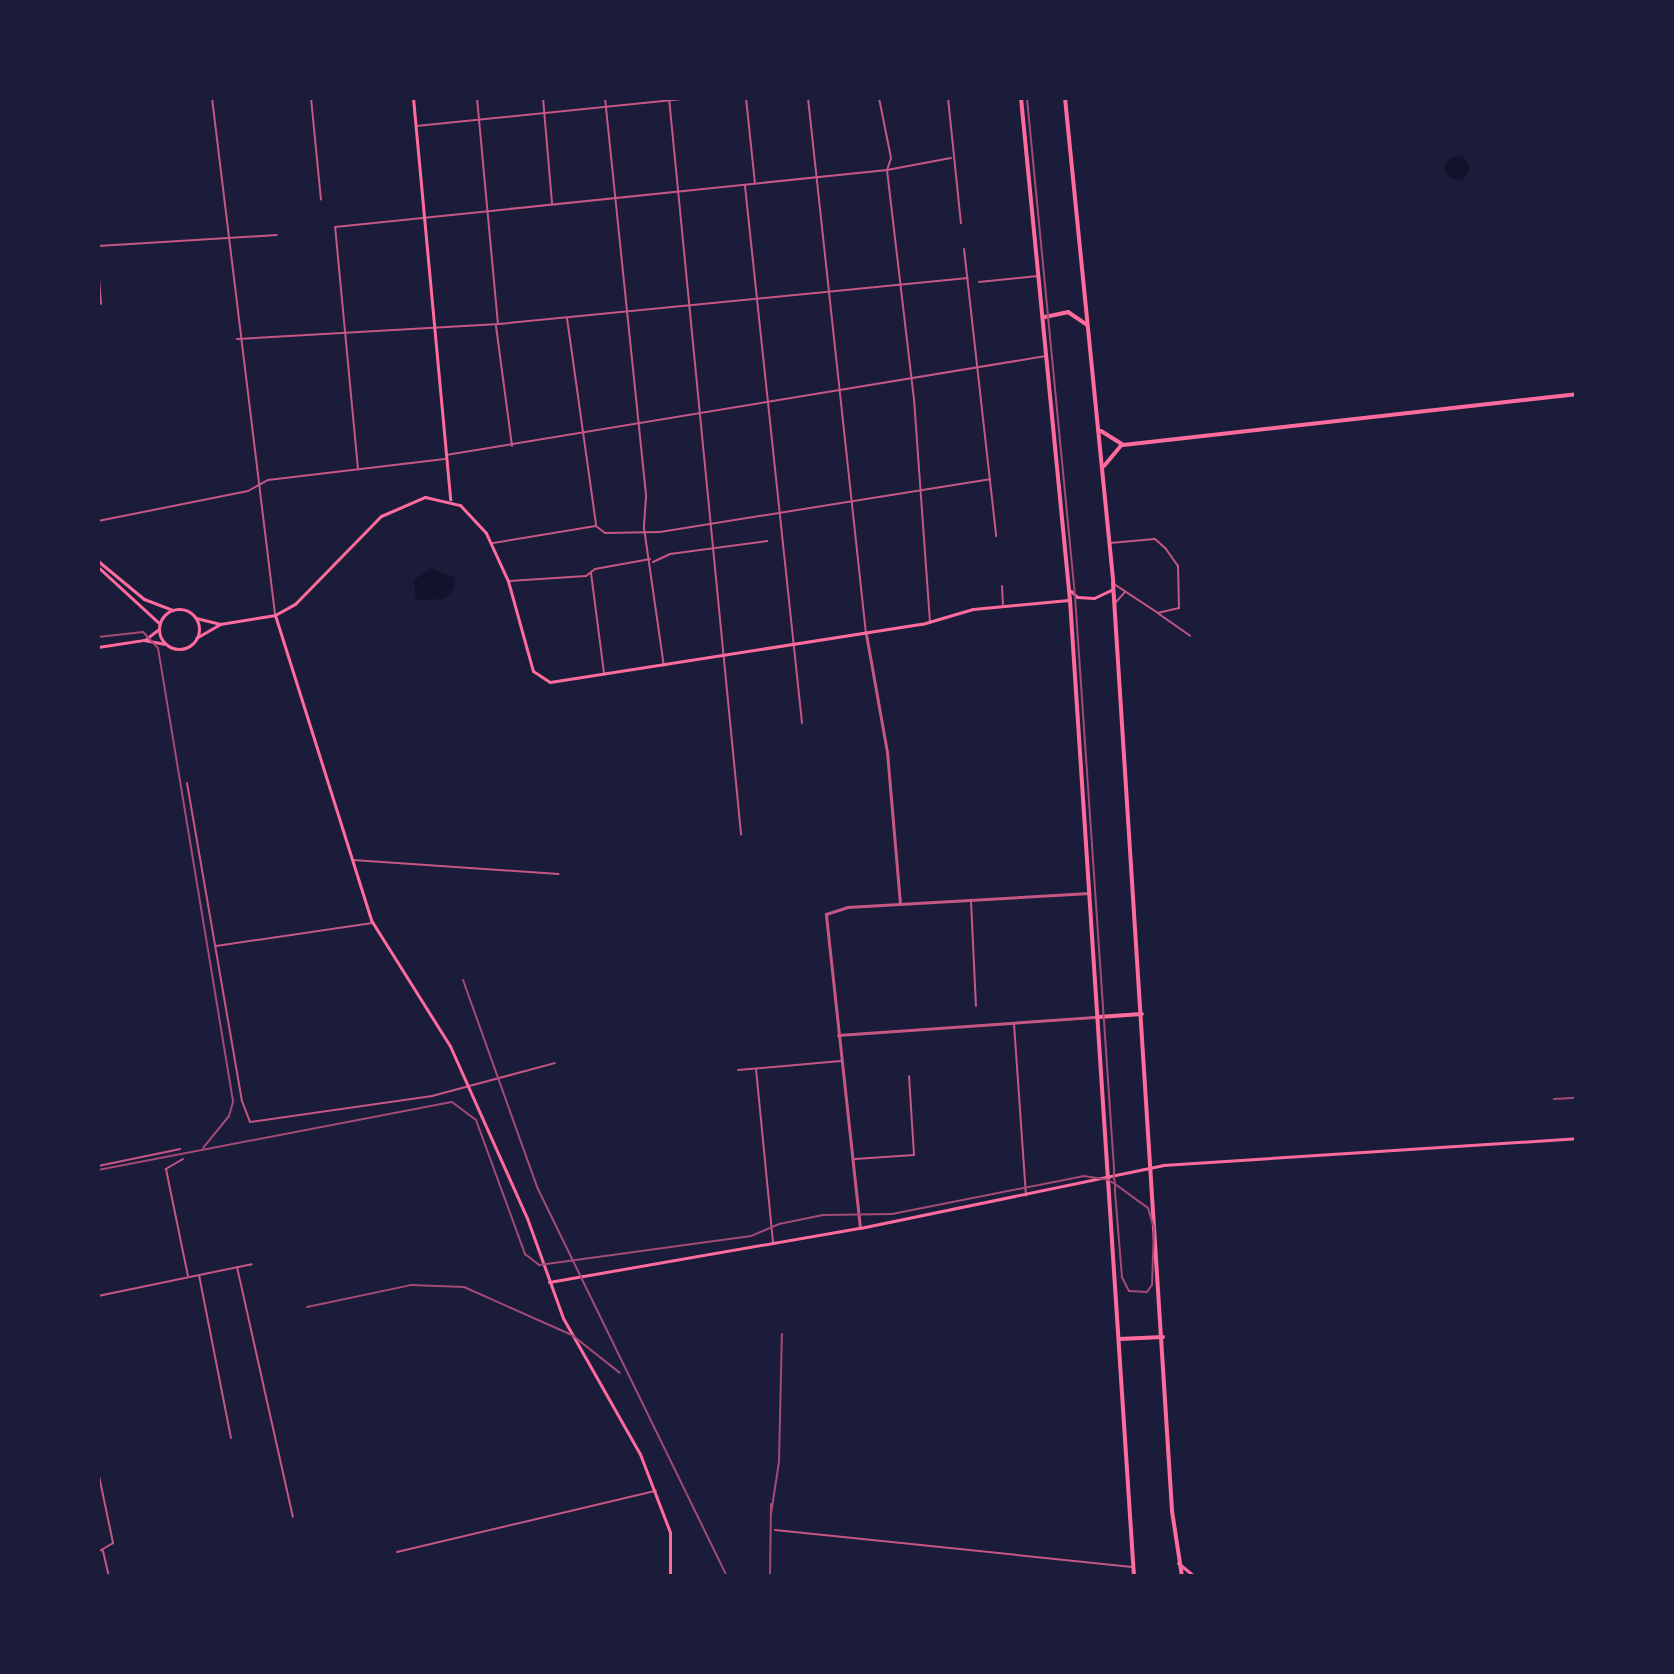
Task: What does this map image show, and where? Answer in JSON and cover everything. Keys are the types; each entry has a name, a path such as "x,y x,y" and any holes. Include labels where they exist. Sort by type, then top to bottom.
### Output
{"main road":[{"path":"413,98 450,499"},
{"path":"1021,98 1070,600 1134,1576"},
{"path":"1065,98 1114,586 1178,1563 1182,1576"},
{"path":"1044,318 1068,312 1089,326"},
{"path":"1099,429 1107,440 1123,445 1576,394"},
{"path":"1103,468 1123,445"},
{"path":"98,647 144,640 180,648 220,624 275,615 305,597 394,507 425,497 450,499 476,519 492,543 508,581 533,671 545,681 866,634 1004,605 1070,600"},
{"path":"98,561 144,599 173,610 187,610 195,617 220,624"},
{"path":"98,567 159,626 168,645"},
{"path":"1069,588 1085,599 1103,596 1114,586"},
{"path":"144,640 173,610"},
{"path":"275,615 373,923 432,1014 469,1088 549,1282 656,1491 672,1544 670,1576"},
{"path":"195,617 196,638"},
{"path":"1098,1017 1142,1014"},
{"path":"549,1282 860,1228 1108,1180 1153,1167 1576,1138"},
{"path":"1119,1339 1163,1337"},
{"path":"1178,1563 1194,1576"}],"street":[{"path":"212,98 237,339 275,615"},
{"path":"311,98 321,200"},
{"path":"477,98 512,446"},
{"path":"543,98 552,205"},
{"path":"605,98 636,425 646,497 644,528 653,563 664,666"},
{"path":"416,126 693,98"},
{"path":"746,98 755,184"},
{"path":"808,98 866,634 887,752 900,904"},
{"path":"879,98 891,158 887,170 921,488 930,622"},
{"path":"948,98 951,158 961,223"},
{"path":"669,100 699,412 727,656 741,834"},
{"path":"358,469 335,227 887,170 951,158"},
{"path":"745,185 769,401 777,514 802,723"},
{"path":"98,246 277,235"},
{"path":"964,249 996,536"},
{"path":"98,268 101,304"},
{"path":"979,282 1040,276"},
{"path":"237,339 498,324 968,278"},
{"path":"567,318 580,435 596,526 605,533 644,528 660,532 990,479"},
{"path":"98,521 258,486 290,476 446,457 838,388 1047,355"},
{"path":"492,543 596,526"},
{"path":"1110,543 1155,539 1173,557 1180,603 1176,610 1158,613"},
{"path":"653,563 670,554 767,541"},
{"path":"508,581 552,581 651,559"},
{"path":"591,571 605,674"},
{"path":"1002,586 1004,605"},
{"path":"1114,586 1190,636"},
{"path":"1115,604 1126,592"},
{"path":"187,783 243,1110 250,1122 469,1088 555,1063"},
{"path":"352,860 559,874"},
{"path":"860,1228 825,919 832,909 1090,893"},
{"path":"971,900 976,1006"},
{"path":"215,947 373,923"},
{"path":"838,1035 1098,1017"},
{"path":"1014,1023 1026,1196"},
{"path":"738,1070 841,1061"},
{"path":"756,1069 773,1243"},
{"path":"852,1159 914,1155 909,1076"},
{"path":"98,1166 180,1149"},
{"path":"183,1159 166,1169 188,1277"},
{"path":"98,1296 252,1264"},
{"path":"237,1267 293,1517"},
{"path":"199,1275 231,1438"},
{"path":"98,1471 112,1547 98,1552"},
{"path":"397,1552 656,1491"},
{"path":"775,1530 1133,1567"},
{"path":"103,1551 109,1576"}],"shaded area":[{"path":"1457,156 1468,163 1469,168 1462,179 1457,180 1446,173 1445,168 1452,157"},
{"path":"431,568 455,578 454,588 445,599 416,600 414,580"}],"tram line":[{"path":"98,1170 452,1102 476,1120 525,1254 539,1265 751,1236 779,1224 823,1215 892,1214 1084,1176 1108,1180 1115,1184 1148,1208 1154,1228 1152,1285 1147,1292 1129,1291 1122,1277 1115,1184 1114,1178 1075,596 1027,98"},
{"path":"98,637 143,632 158,648 233,1102 229,1116 203,1148"}],"railway":[{"path":"463,980 537,1187 727,1576"},
{"path":"1554,1099 1576,1098"},
{"path":"307,1307 411,1285 464,1287 572,1335 620,1373"},
{"path":"771,1514 779,1462 782,1334"},
{"path":"770,1576 771,1504"}]}
